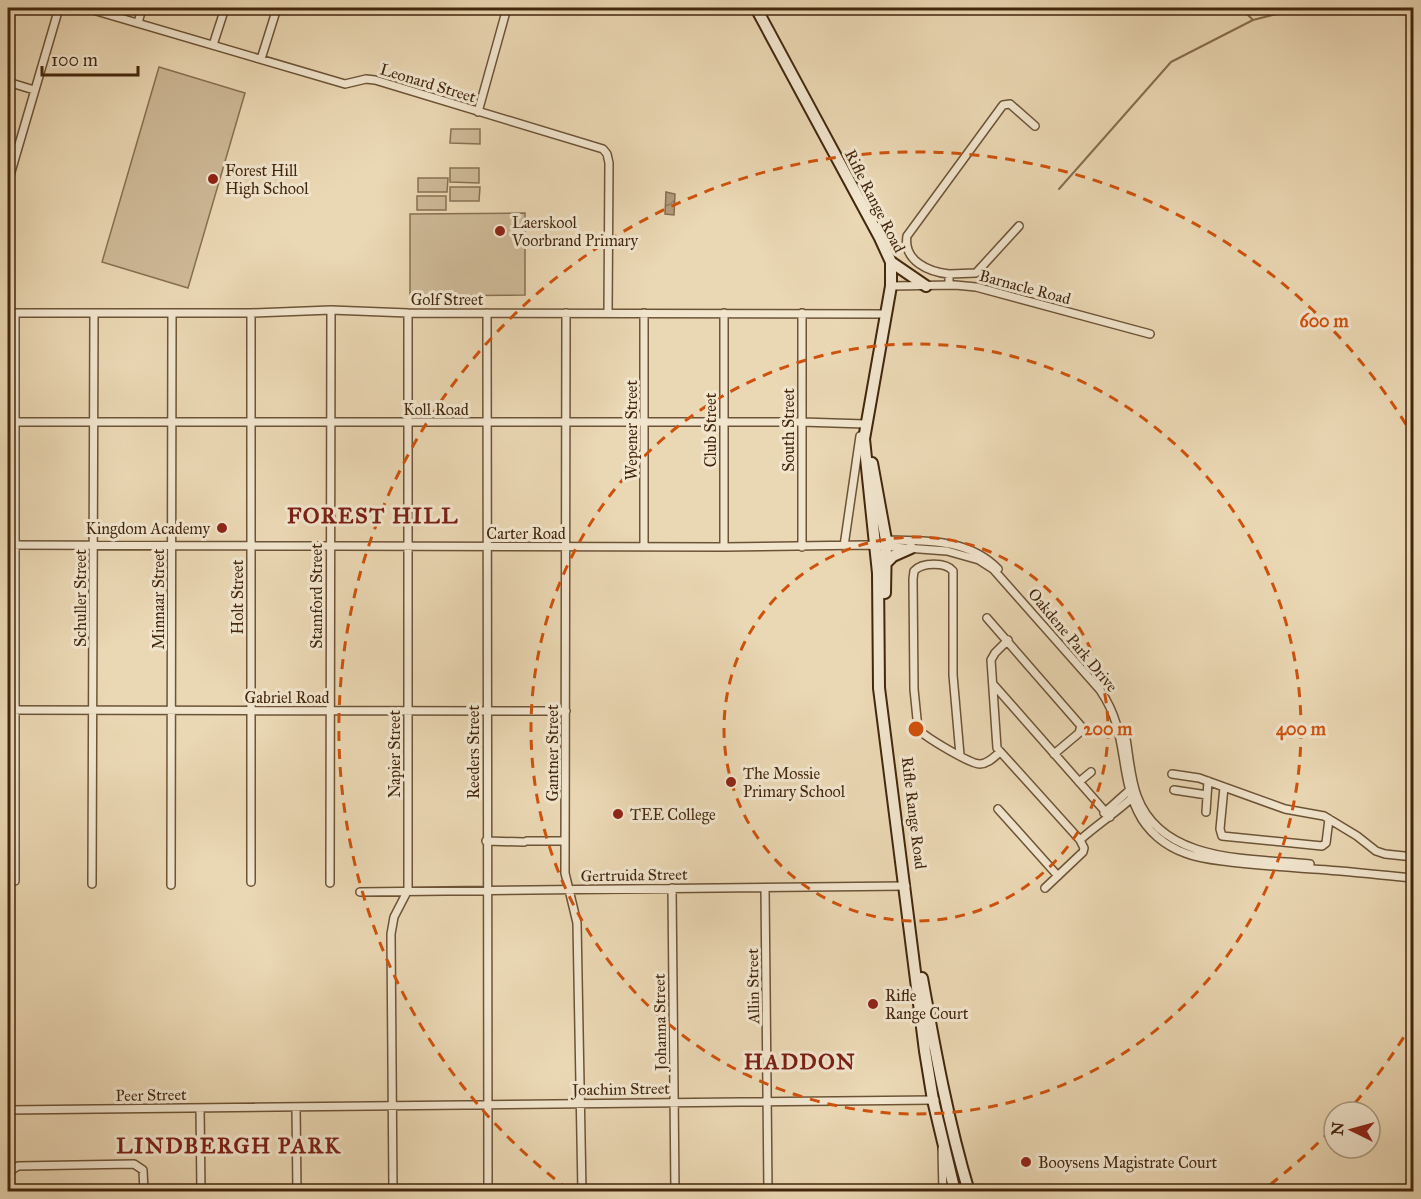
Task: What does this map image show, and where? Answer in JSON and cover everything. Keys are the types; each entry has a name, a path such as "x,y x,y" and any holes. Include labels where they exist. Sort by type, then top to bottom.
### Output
{"main road":[{"name":"Rifle Range Road","path":"756,8 891,262 891,286 865,430 878,544 879,688 906,886 932,1034 969,1191"},
{"path":"891,262 926,286"},
{"name":"Rifle Range Road","path":"878,544 886,563 882,667 925,1051 933,1100 955,1191"},
{"path":"886,563 893,556 911,548"}],"street":[{"path":"8,182 59,8"},
{"name":"Leonard Street","path":"86,8 345,84 366,79 375,80 599,148 607,154 609,163 608,314"},
{"path":"138,23 142,8"},
{"path":"213,45 225,8"},
{"path":"261,59 277,8"},
{"path":"478,112 507,8"},
{"path":"8,82 34,90"},
{"path":"1020,226 976,273 934,273 916,262 907,248 907,236 1003,105 1010,104 1035,126"},
{"path":"949,274 949,285"},
{"name":"Barnacle Road","path":"891,286 976,287 1150,334"},
{"name":"Golf Street","path":"11,313 251,313 330,310 408,313 886,314"},
{"name":"Stamford Street","path":"330,310 330,883"},
{"path":"11,313 11,710 15,881"},
{"name":"Schuller Street","path":"92,884 94,313"},
{"name":"Minnaar Street","path":"171,885 172,313"},
{"name":"Holt Street","path":"251,313 251,882"},
{"name":"Napier Street","path":"393,1191 391,934 394,917 408,890 408,313"},
{"name":"Reeders Street","path":"487,313 488,1191"},
{"name":"Gantner Street","path":"566,313 565,873 577,923 582,1191"},
{"name":"Wepener Street","path":"644,313 644,546"},
{"name":"Club Street","path":"724,313 724,547"},
{"name":"South Street","path":"802,313 802,547"},
{"name":"Koll Road","path":"11,422 802,422 865,430"},
{"name":"Rifle Range Road","path":"844,546 865,430"},
{"name":"Oakdene Park Drive","path":"878,544 940,542 971,554 993,569 1107,701 1119,731 1133,792 1153,822 1172,839 1190,848 1213,854 1413,876"},
{"name":"Carter Road","path":"11,545 802,547 878,544"},
{"name":"Oakdene Park Drive","path":"878,544 971,554"},
{"path":"960,755 953,675 953,571 947,566 923,565 914,571 913,579 914,689 918,729 924,735 960,755 976,763 984,764 1000,752"},
{"path":"987,618 1081,726 1079,732 1054,754"},
{"path":"1008,640 991,660 996,743 1000,752 1080,840 1084,848 1083,852 1045,888"},
{"path":"992,684 1110,817"},
{"name":"Gabriel Road","path":"11,710 566,711"},
{"path":"1079,782 1091,772"},
{"path":"1172,774 1208,781 1272,806 1329,819 1376,851 1385,855 1413,857"},
{"path":"1206,812 1208,781"},
{"path":"1224,787 1220,832 1225,837 1322,846 1326,843 1329,819"},
{"path":"1174,790 1207,795"},
{"path":"1101,821 1104,811 1133,792"},
{"path":"1080,840 1101,821 1110,817 1133,792"},
{"path":"998,808 1058,876"},
{"path":"486,841 565,841"},
{"name":"Gertruida Street","path":"360,892 906,886"},
{"name":"Johanna Street","path":"672,888 675,1191"},
{"name":"Allin Street","path":"765,888 768,1191"},
{"name":"Joachim Street","path":"296,1107 946,1099"},
{"path":"296,1107 297,1191"},
{"name":"Peer Street","path":"8,1110 296,1107"},
{"path":"200,1108 201,1191"},
{"path":"942,1134 943,1191"},
{"path":"8,1191 10,1171 18,1166 134,1164 143,1170 144,1191"}],"shaded area":[{"path":"159,67 245,93 188,288 102,262"},
{"path":"451,129 480,129 480,144 450,143"},
{"path":"450,168 479,168 479,183 450,182"},
{"path":"418,178 448,178 447,192 418,192"},
{"path":"450,187 480,187 479,201 450,201"},
{"path":"417,196 446,196 446,210 417,210"},
{"path":"525,213 525,295 410,296 410,214"}],"water":[{"path":"666,192 675,194 674,215 665,214"}],"waterway":[{"path":"1241,8 1253,20"},
{"path":"1059,189 1171,62 1253,20 1300,8"}],"place":[{"name":"Forest Hill High School","path":"213,179"},
{"name":"Laerskool Voorbrand Primary","path":"500,231"},
{"name":"Kingdom Academy","path":"222,528"},
{"name":"The Mossie Primary School","path":"731,782"},
{"name":"TEE College","path":"618,814"},
{"name":"Rifle Range Court","path":"873,1004"},
{"name":"Booysens Magistrate Court","path":"1026,1162"}],"district":[{"name":"FOREST HILL","path":"373,515"},
{"name":"HADDON","path":"800,1061"},
{"name":"LINDBERGH PARK","path":"229,1145"}]}
